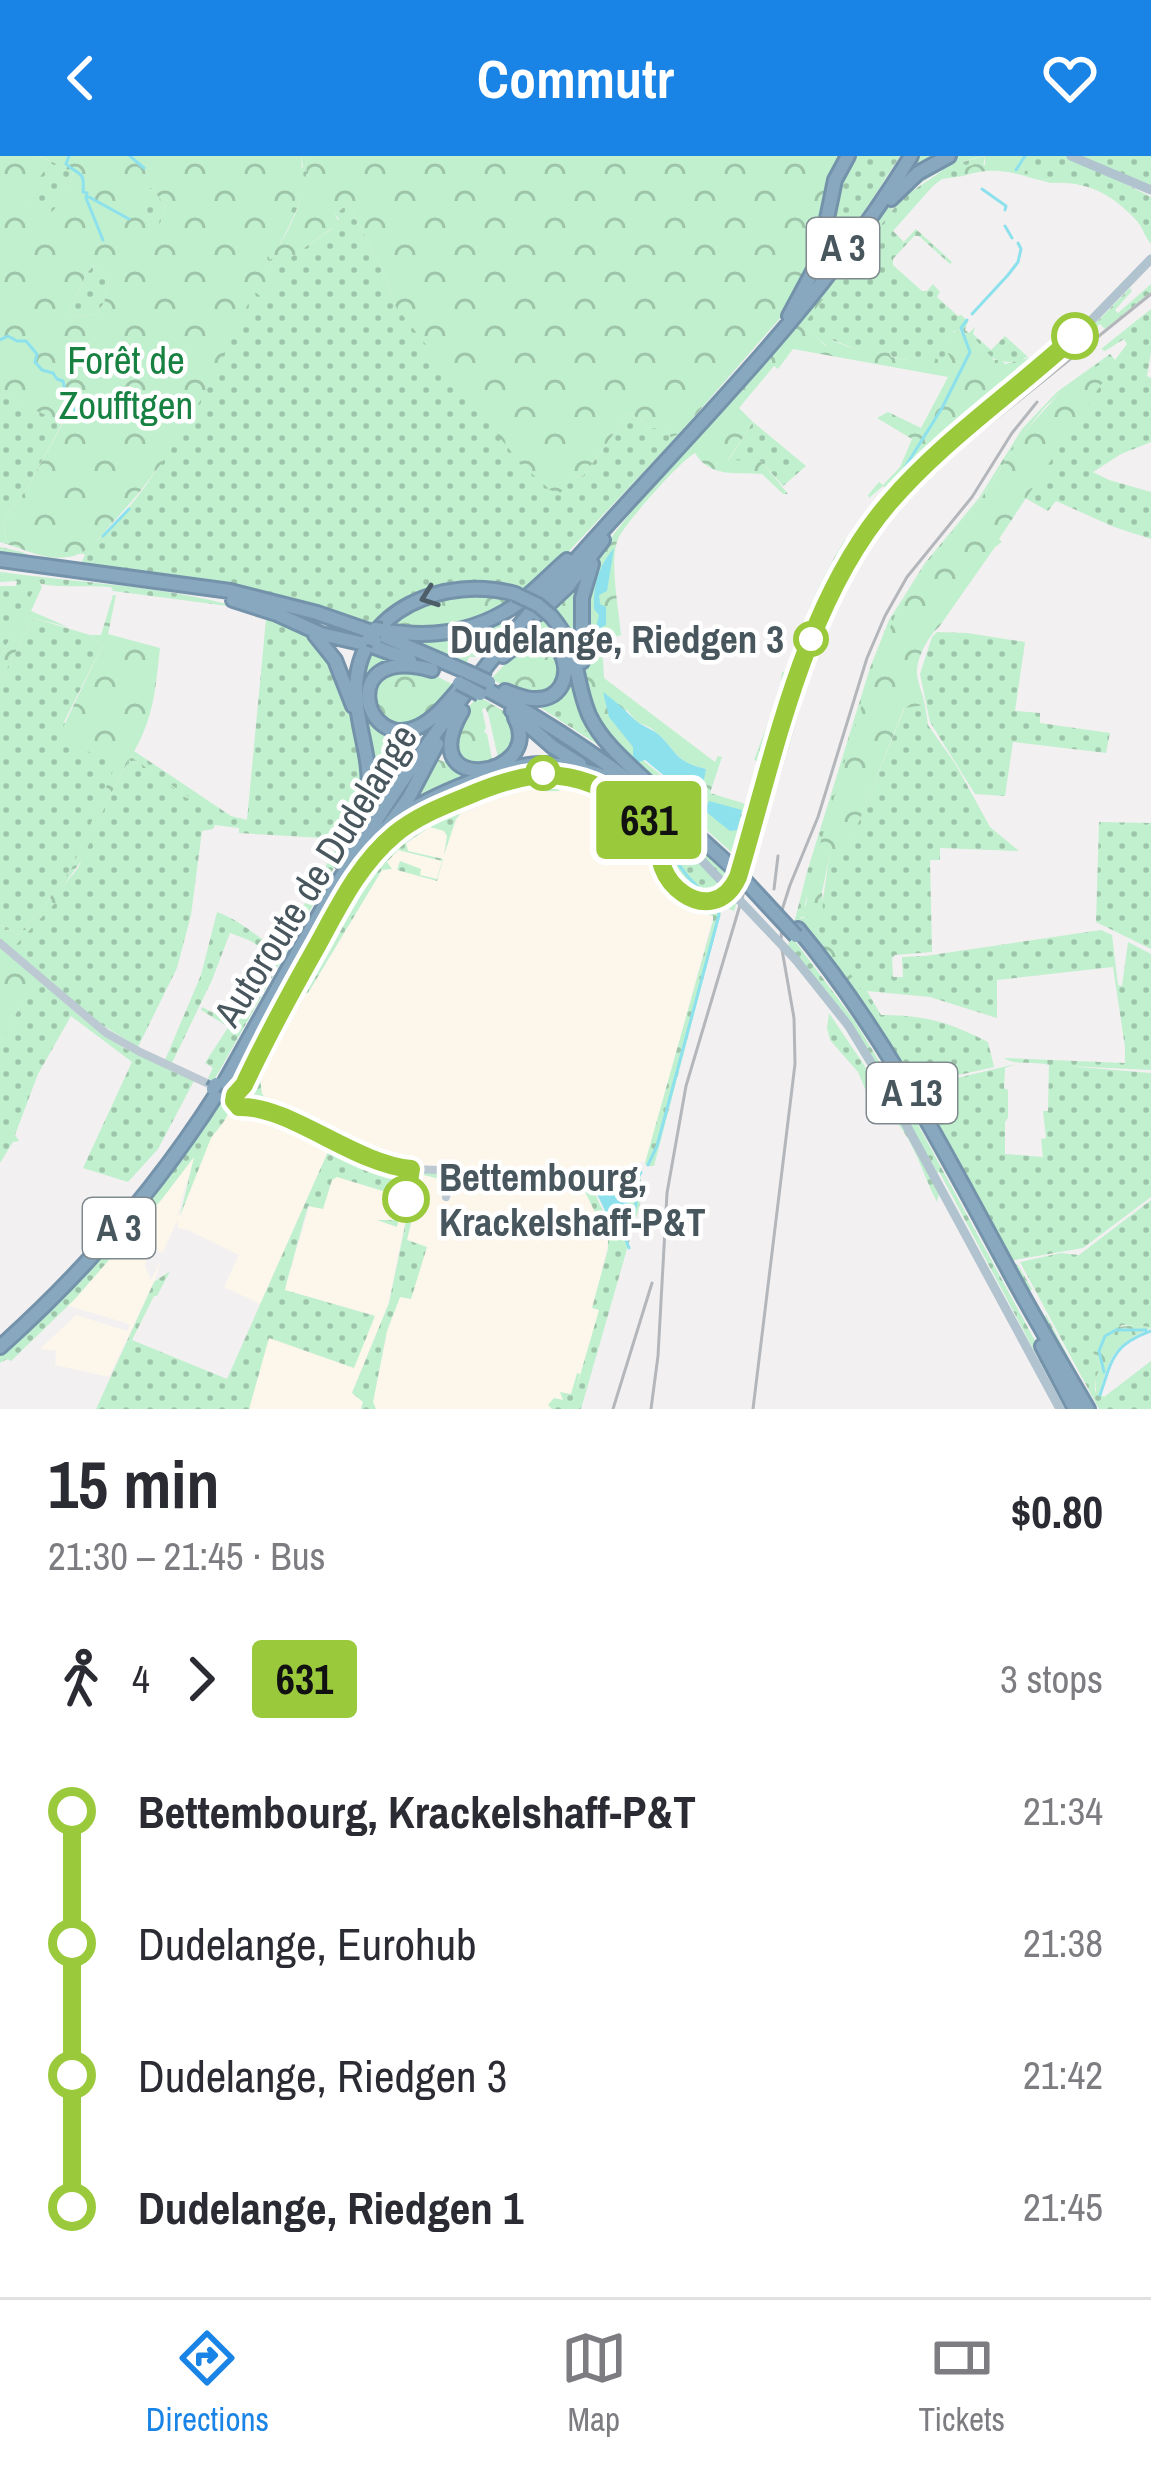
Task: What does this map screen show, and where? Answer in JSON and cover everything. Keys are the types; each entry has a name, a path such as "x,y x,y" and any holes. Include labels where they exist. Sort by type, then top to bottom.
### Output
{"highway":[{"name":"A 3","path":"785,322 818,262 835,180 848,156"},
{"name":"Autoroute de Dudelange","path":"219,1089 340,866 467,675 785,322 908,156"},
{"name":"Autoroute de Dudelange","path":"0,1344 57,1295 160,1177 219,1089 407,775 526,617 794,321 867,227 908,156"},
{"name":"A 3","path":"867,227 910,180 950,156"},
{"name":"A 3","path":"389,825 462,709 674,454"},
{"name":"A 3","path":"582,687 584,584 615,526"},
{"name":"A 3","path":"374,636 437,634 482,623 511,609 568,559"},
{"name":"A 13","path":"0,564 230,591 344,622 467,675 550,725 597,755 735,866"},
{"name":"A 13","path":"0,564 171,589 296,614 374,636 432,670 467,675"},
{"name":"A 3","path":"340,866 360,826 368,796 368,762 357,703 358,674 372,638 392,616 427,596 458,588 515,594 551,616 569,641 597,730 662,795"},
{"name":"A 13","path":"233,600 329,636 374,636"},
{"name":"A 3","path":"305,626 335,660 363,733"},
{"path":"502,657 522,641 536,638 556,646 566,664 562,684 545,698 503,698"},
{"name":"A 3","path":"432,670 401,664 383,669 369,688 369,704 376,718 397,730 418,727 444,706 467,675"},
{"name":"A 13","path":"484,688 617,761 662,795 833,973 885,1048 1084,1409"},
{"path":"462,709 450,732 450,752 461,765 481,770 504,762 518,745 519,726 503,698"},
{"name":"A 13","path":"503,698 563,755 603,776"},
{"name":"A 3","path":"336,887 369,844 400,816 482,778 526,765 563,765 603,776 686,825"},
{"name":"A 13","path":"1001,1263 1031,1324 1084,1409"}],"main road":[{"path":"1071,156 1151,192"},
{"path":"1084,160 1151,192"},
{"path":"243,1097 283,1006 359,872 415,820 503,781 542,773 566,776 617,796 659,825 661,864 674,885 695,900 710,902 730,892 814,628 857,545 907,483 1080,332 1151,259"},
{"path":"646,820 637,832 643,847 677,840 689,848 796,960 848,1025 884,1082 1060,1409"},
{"path":"0,943 106,1033 382,1164 448,1170 446,1196"}],"shaded area":[{"path":"560,780 582,788 581,794 595,798 630,824 626,839 652,856 676,895 713,916 647,1161 640,1162 640,1169 580,1169 576,1173 608,1244 593,1308 602,1310 580,1395 562,1396 552,1409 376,1409 373,1402 387,1331 426,1247 407,1240 422,1173 414,1178 388,1305 352,1392 363,1402 361,1409 249,1409 268,1338 374,1315 284,1290 323,1163 260,1304 224,1287 239,1255 178,1228 177,1221 163,1252 150,1250 145,1266 151,1280 162,1258 109,1377 55,1365 56,1351 40,1349 76,1315 127,1331 130,1325 123,1322 68,1306 196,1154 180,1215 211,1137 232,1109 239,1114 254,1110 257,1102 382,1161 407,1160 391,1159 274,1107 259,1084 264,1065 296,1002 308,993 398,850 430,827 445,831 461,813 483,801 532,785 545,792 559,791"}],"green space":[{"name":"Forêt de Zoufftgen","path":"0,156 39,156 36,160 45,170 35,184 40,191 25,200 33,207 41,205 45,221 66,193 73,172 40,156 301,156 298,192 277,249 299,204 306,156 839,156 821,242 795,301 679,434 671,437 663,428 649,428 628,414 583,476 573,478 560,493 521,464 396,307 348,204 335,214 341,226 272,271 267,270 273,258 265,257 264,270 278,286 275,299 266,301 255,292 199,403 166,456 128,506 79,554 52,557 7,544 3,521 63,423 0,394","holes":["151,187 165,205 159,228 150,227 146,207 140,203","94,265 109,279 104,303 96,314 68,314"]},
{"path":"39,156 73,171 63,199 44,222 25,200 34,185"},
{"path":"301,156 306,156 305,186 268,270 333,228 339,219 335,214 348,204 396,307 573,478 583,476 628,414 649,428 663,428 671,437 679,434 518,600 377,626 300,603 0,556 0,547 40,561 82,562 85,554 80,554 137,498 180,432 255,291 275,299 277,286 264,270 264,257 303,166"},
{"path":"839,156 900,156 812,284 831,179"},
{"path":"915,156 985,156 946,169 910,191 891,211 895,221 886,218 803,325 826,346 831,340 912,361 932,350 933,357 944,363 950,357 945,349 950,340 943,336 946,330 955,332 958,327 965,339 973,337 994,360 1005,364 1036,356 1042,363 926,461 861,535 851,537 887,489 883,486 868,495 900,467 912,439 877,418 888,412 921,428 948,377 793,349 739,408 753,422 728,460 761,461 788,494 762,474 716,470 695,453 641,507 615,548 621,635 602,640 604,678 715,762 722,757 710,793 746,804 760,770 762,786 757,803 750,801 746,808 738,858 628,760 596,721 586,676 585,600 592,566 651,486 798,322 896,198 892,195","holes":["626,709 637,722 651,728 684,763 706,769 701,797 671,783 635,754"]},
{"path":"985,156 983,166 975,164 963,176 942,179 933,186 893,231 904,242 916,229 952,262 914,236 893,265 922,291 933,284 940,292 937,297 968,321 965,330 969,333 975,327 973,334 991,350 1005,336 1028,357 1013,362 994,359 974,338 965,339 961,328 944,336 950,340 951,357 944,364 932,357 932,351 912,361 832,340 827,346 802,325 902,198 951,165"},
{"path":"985,156 1026,156 1021,168 1052,180 1051,183 998,171 963,176 965,168 985,165"},
{"path":"1026,156 1151,156 1151,189 1118,180 1151,197 1151,244 1118,203 1087,187 1042,179 1021,168"},
{"path":"151,187 165,205 159,229 150,228 146,208 139,203"},
{"path":"94,265 109,279 104,303 96,314 68,314 86,274"},
{"path":"1151,284 1151,292 1105,329 1100,324 1083,336 1130,288 1115,310 1118,313"},
{"path":"1151,309 1147,376 1151,378 1151,442 1093,472 1151,492 1151,539 1056,501 1048,511 1025,498 1111,362 1046,406 981,499 926,564 900,604 807,895 809,918 800,917 882,1026 814,926 830,854 846,853 905,707 925,705 928,725 990,827 1019,851 940,848 940,860 930,860 932,952 895,955 893,977 903,977 902,957 1101,930 1112,935 1118,985 1122,986 1128,942 1151,954 1151,1070 1066,1066 1151,1073 1151,1197 1083,1248 1009,1261 929,1116 800,925 795,941 854,1020 916,1121 1072,1409 1065,1409 940,1173 900,1107 788,947 870,668 889,620 925,563 979,498 1022,429 1057,392 1110,354 1115,360 1127,344 1124,339 1101,349","holes":["1113,967 1125,1063 1004,1058 1049,1065 1043,1157 1005,1154 1005,1068 1016,1064 940,1082 933,1093 928,1082 994,1067 988,1042 936,1021 881,1015 867,991 930,997 997,1018 997,980"]},
{"path":"1082,338 1071,348 1074,354 969,436 911,489 866,547 820,640 734,911 729,909 819,630 852,562 909,487"},
{"path":"1104,361 1111,362 1112,368 999,539 1002,542 927,642 917,674 925,705 904,708 846,854 830,854 823,909 815,928 879,1017 880,1027 798,919 809,917 803,895 873,668 900,604 926,564 981,499 1025,431 1059,394"},
{"path":"0,394 63,422 26,490 3,521 7,544 0,542"},
{"path":"753,422 806,466 783,486 761,461 728,461"},
{"path":"845,539 849,553 832,583 771,758 763,763 754,760 782,672"},
{"path":"0,572 166,592 232,605 286,622 315,638 343,684 363,764 363,792 352,836 213,1082 208,1078 213,1068 205,1063 242,1006 237,1005 227,1026 202,1007 225,1019 265,950 230,933 173,1061 165,1060 201,975 217,912 279,950 341,839 239,833 239,828 215,825 202,831 191,915 177,968 138,1047 99,1023 12,949 78,868 129,760 170,785 131,757 134,751 231,816 247,820 266,619 228,606 39,581 0,658 0,586 16,586 17,581 0,582"},
{"path":"577,579 582,582 576,649 547,608"},
{"path":"24,581 39,581 42,587 31,611 68,627 33,618 0,682 0,658 35,587 23,585"},
{"path":"460,591 515,596 492,614 453,629 383,627 398,614"},
{"path":"113,595 108,634 160,648 149,717 131,757 196,802 129,760 83,858 57,901 12,949 0,939 0,925 18,935 72,868 116,764 58,738 102,646 90,635 101,635"},
{"path":"515,612 466,665 413,641 414,638"},
{"path":"546,615 564,638 589,728 586,732 563,701 569,676 565,662 552,646 529,631"},
{"path":"33,618 90,635 102,646 64,722 117,763 72,868 18,935 0,925 0,682"},
{"path":"937,632 1025,642 1015,711 1040,713 1040,723 1110,733 1106,753 1013,742 1005,796 975,794 930,722 920,674"},
{"path":"547,643 563,667 551,693 524,696 491,679 519,649"},
{"path":"370,649 408,662 391,663 366,698 397,734 423,732 381,793 373,795 360,709 361,674"},
{"path":"568,666 577,698 606,745 603,748 530,701"},
{"path":"389,668 430,673 456,686 419,721 386,724 372,695"},
{"path":"478,696 510,715 517,740 499,762 488,713 482,709 491,766 461,762 451,740"},
{"path":"433,758 480,773 413,806 410,801"},
{"path":"531,769 574,771 622,789 733,872 746,808 750,801 757,803 739,867 722,893 710,898 695,895 669,871 660,851 666,845 689,853 727,884 661,828 612,795 559,773"},
{"path":"510,772 512,776 414,819 358,871 243,1083 236,1090 226,1089 314,931 366,851 394,825 445,797"},
{"path":"542,775 560,780 559,791 542,791 533,785 516,788 461,813 444,855 444,831 430,827 406,843 408,851 443,859 437,881 397,870 400,861 421,869 420,875 437,879 442,861 398,850 387,862 392,869 382,870 308,993 295,1003 260,1075 262,1094 274,1107 408,1160 408,1164 382,1161 257,1101 251,1090 255,1072 285,1007 384,848 417,822 457,801"},
{"path":"581,783 616,798 642,822 633,825 600,800 603,805 581,794"},
{"path":"1099,822 1151,823 1151,949 1096,922"},
{"path":"732,896 727,908 722,908 654,1166 647,1166 713,921 713,916 690,904 710,906"},
{"path":"0,946 35,978 0,1044"},
{"path":"35,977 124,1048 194,1081 158,1149 128,1182 83,1168 132,1062 71,1016 38,1074 15,1135 19,1141 13,1142 0,1163 0,1044"},
{"path":"835,1011 872,1068 939,1194 937,1202 904,1133 885,1111 872,1105 858,1072 830,1040 829,1013 899,1119"},
{"path":"223,1093 233,1103 211,1138 180,1216 194,1157 75,1299 11,1361 0,1363 0,1356 125,1230"},
{"path":"281,1122 407,1173 397,1227 377,1220 395,1220 400,1200 396,1195 337,1177 332,1180 323,1209 308,1206 287,1281 285,1290 375,1316 354,1368 269,1338 249,1409 96,1409 154,1282 170,1271 132,1340 227,1379 331,1145"},
{"path":"580,1169 640,1169 642,1197 581,1409 552,1409 548,1405 554,1398 563,1400 560,1392 571,1394 577,1373 575,1393 599,1310 592,1308 608,1249 608,1239 576,1173","holes":["589,1177 611,1178 619,1186 617,1235"]},
{"path":"444,1172 447,1181 424,1175 421,1180 407,1240 427,1247 411,1299 400,1297 387,1331 373,1402 376,1409 361,1409 363,1402 352,1393 389,1303 415,1178 422,1173"},
{"path":"1151,1200 1150,1327 1122,1325 1092,1350 1101,1367 1095,1391 1104,1397 1151,1361 1151,1409 1099,1409 1020,1262 1061,1253 1079,1255"},
{"path":"1010,1263 1018,1265 1096,1409"},
{"path":"1151,1324 1115,1354 1099,1394 1096,1392 1101,1367 1092,1350 1097,1341 1116,1328"}],"water":[{"path":"614,548 607,591 599,595 600,604 606,607 606,625 595,631 599,615 594,609 596,584"},
{"path":"603,692 683,760 706,769 701,806 645,760 633,760 633,747 609,717"},
{"path":"709,801 742,810 737,830 730,831 705,811"},
{"path":"608,1176 631,1195 619,1235 589,1177"}],"waterway":[{"path":"69,156 66,164 82,177 83,192 103,240"},
{"path":"130,156 144,168"},
{"path":"1016,170 1025,156"},
{"path":"982,189 1006,206 1005,210"},
{"path":"89,197 129,219"},
{"path":"1005,226 1012,238"},
{"path":"972,314 1018,262 1018,243"},
{"path":"754,801 820,599 852,542 942,408 970,352 961,328 967,320"},
{"path":"0,340 8,336 26,341 42,370 63,381 67,400 78,415"},
{"path":"103,536 129,509"},
{"path":"616,802 636,819"},
{"path":"667,849 707,896"},
{"path":"648,1165 719,915 717,907"},
{"path":"629,1248 626,1240 641,1172"},
{"path":"1104,1372 1099,1351 1105,1336 1116,1330 1146,1330"},
{"path":"1100,1395 1121,1348 1151,1331"}],"railway":[{"path":"651,1409 667,1193 686,1086 833,608 873,540 919,484 1151,294"},
{"path":"753,1409 795,1064 794,1018 781,944 782,910 885,616 907,577 972,497 1037,402"},
{"path":"774,889 778,856"},
{"path":"613,1409 652,1283"}],"bus line":[{"name":"631","path":"406,1199 411,1169 382,1164 234,1101 364,866 394,835 428,813 503,781 549,774 604,789 659,825 664,836 658,851 661,864 688,897 710,902 727,895 738,877 814,628 847,562 907,483 1075,336"}],"place":[{"name":"Dudelange, Riedgen 3","path":"811,639"},
{"name":"Bettembourg, Krackelshaff-P&T","path":"406,1199"}]}
